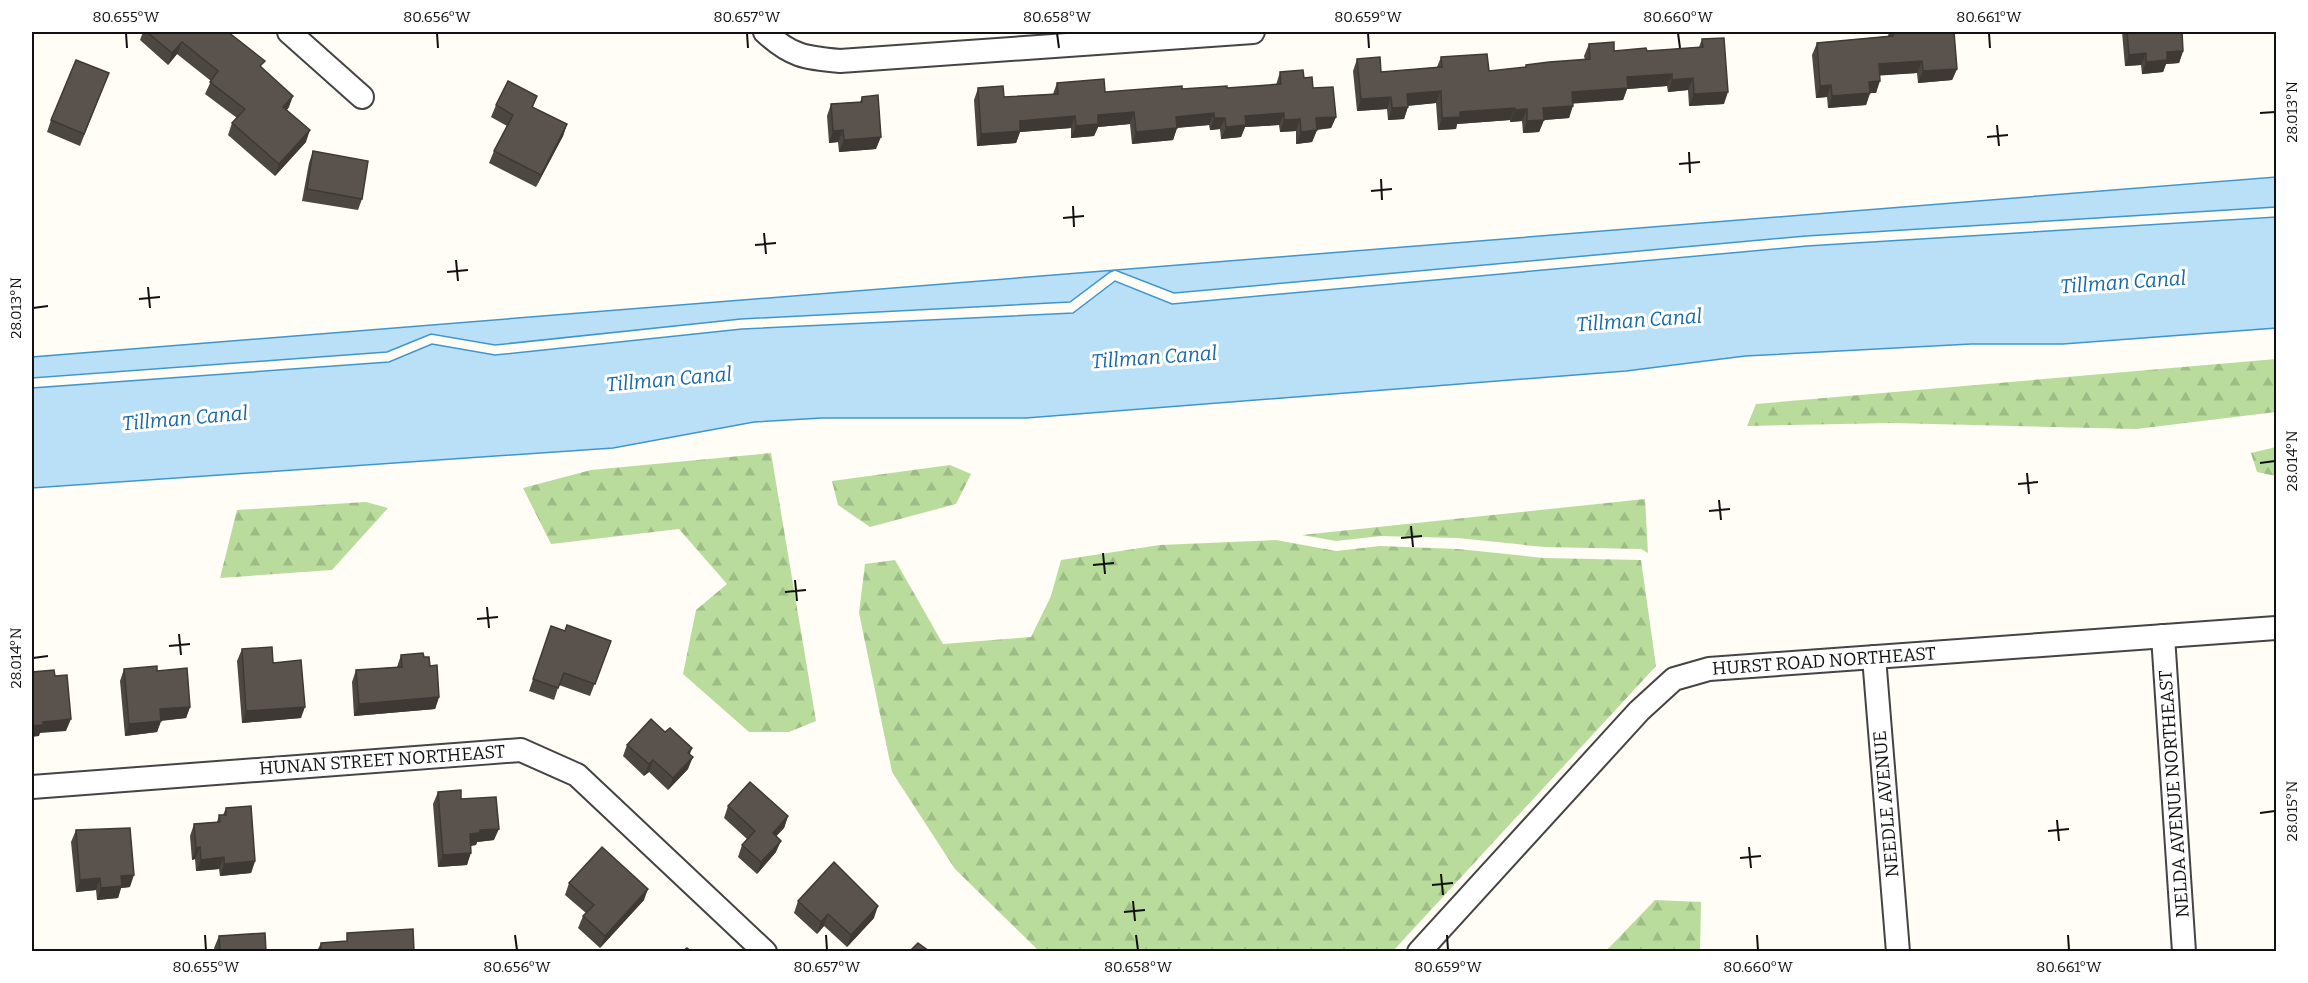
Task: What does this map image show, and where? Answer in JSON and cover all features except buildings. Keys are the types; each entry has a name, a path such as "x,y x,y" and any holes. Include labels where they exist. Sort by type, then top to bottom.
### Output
{"street":[{"path":"289,32 362,97"},
{"path":"765,32 776,42 804,58 840,61 1130,36 1253,32"},
{"name":"HURST ROAD NORTHEAST","path":"1419,951 1640,711 1674,680 1709,669 2277,628"},
{"name":"NELDA AVENUE NORTHEAST","path":"2163,636 2184,951"},
{"name":"NEEDLE AVENUE","path":"1874,657 1898,951"},
{"name":"HUNAN STREET NORTHEAST","path":"32,787 521,750 577,776 765,951"}],"green space":[{"path":"2276,359 2276,412 2136,429 1892,423 1747,426 1756,404"},
{"path":"2276,447 2276,476 2257,472 2251,453"},
{"path":"771,453 816,721 789,732 749,732 683,674 696,610 727,584 679,529 551,544 523,488 591,470"},
{"path":"950,465 971,474 956,504 870,527 838,505 832,481"},
{"path":"1645,499 1648,553 1641,549 1544,547 1458,538 1381,536 1336,541 1302,535"},
{"path":"366,502 388,508 332,570 220,578 237,510"},
{"path":"1276,540 1336,551 1380,546 1458,549 1544,558 1641,560 1656,666 1393,951 1039,951 955,869 892,772 859,613 865,564 895,560 943,644 1031,637 1051,596 1061,560 1160,545"},
{"path":"1655,900 1701,902 1700,951 1606,951"}],"water":[{"path":"2276,177 2276,207 1806,236 1174,293 1115,270"},
{"name":"Tillman Canal","path":"2276,217 2276,328 2063,344 1971,344 1745,356 1626,371 1026,418 822,418 754,422 613,448 32,488 32,388 389,362 432,344 495,355 742,329 1073,313 1115,281 1172,304 1807,246"},
{"path":"1115,270 1070,302 741,319 495,345 431,334 387,352 32,378 32,357"}]}
